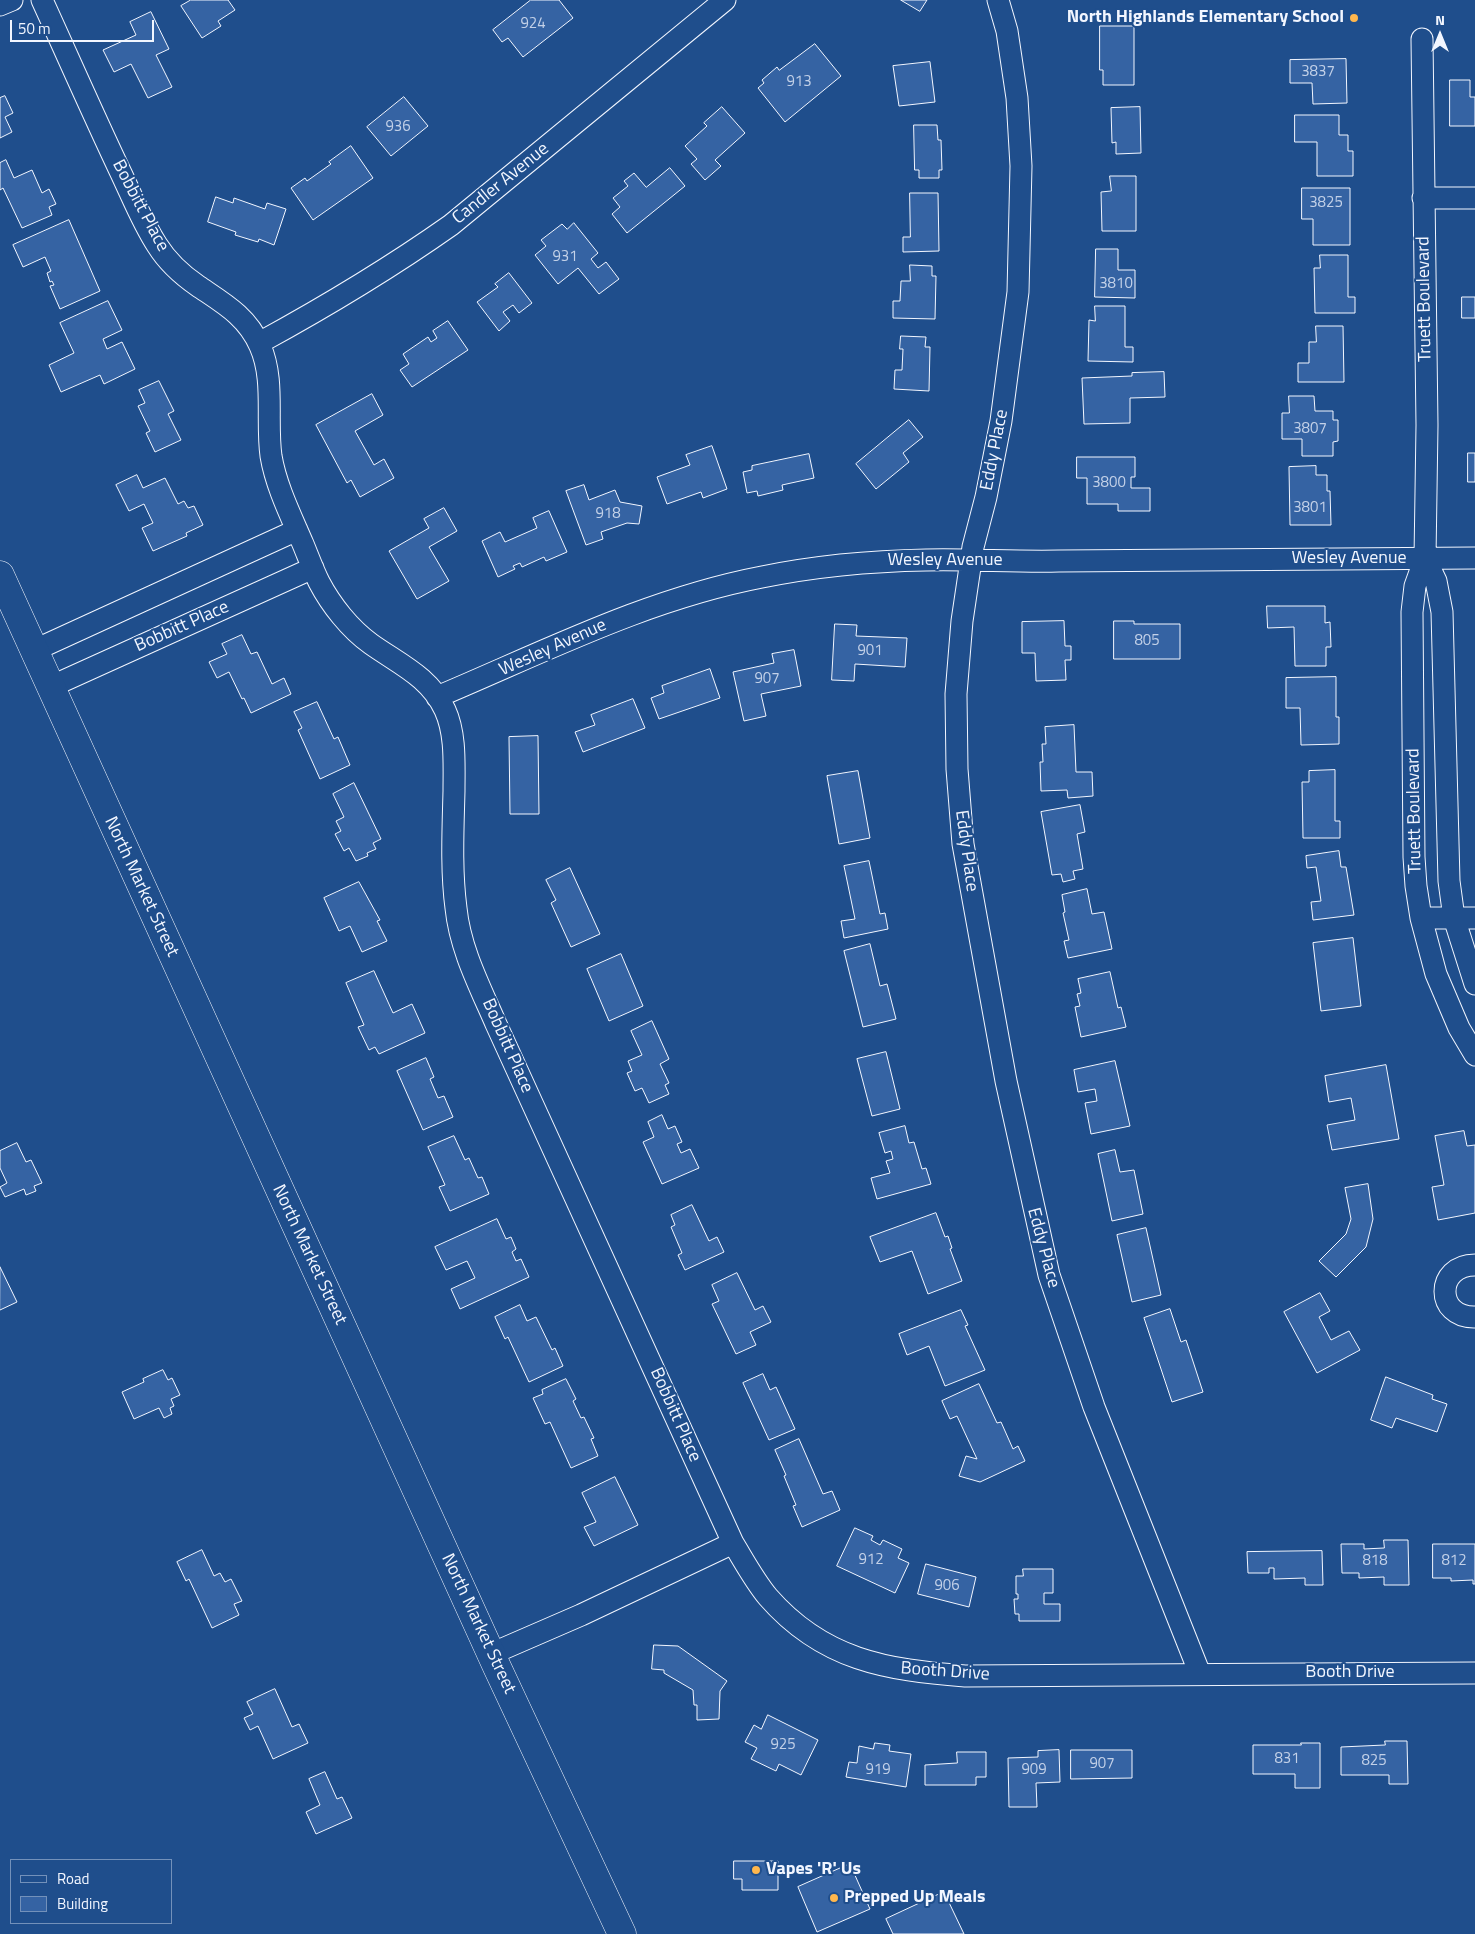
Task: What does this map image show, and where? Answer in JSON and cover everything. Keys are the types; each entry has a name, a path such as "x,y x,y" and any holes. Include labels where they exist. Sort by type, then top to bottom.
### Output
{"main road":[{"name":"North Market Street","path":"0,575 491,1654 622,1934"}],"street":[{"path":"0,5 12,0"},
{"name":"Bobbitt Place","path":"42,0 102,133 157,246 182,274 234,310 246,322 259,343 266,361 269,384 268,424 277,480 319,582 348,622 369,643 426,682 438,697 445,710 450,726 453,748 455,907 464,946 496,1024 732,1543"},
{"name":"Candler Avenue","path":"259,343 352,290 451,225 725,0"},
{"name":"Eddy Place","path":"998,0 1007,31 1017,98 1020,166 1018,292 1001,421 971,560 962,621 957,685 957,769 963,844 1006,1081 1049,1275 1073,1349 1200,1674"},
{"name":"Truett Boulevard","path":"1422,39 1426,425 1425,558 1415,586 1412,612 1414,857 1421,918 1436,974 1459,1028 1475,1055"},
{"path":"1423,198 1475,198"},
{"path":"35,650 296,530"},
{"name":"Truett Boulevard","path":"1425,558 1436,581 1442,612 1449,881 1465,918 1475,984"},
{"name":"Wesley Avenue","path":"438,697 646,608 706,590 760,577 816,568 871,562 971,560 1046,562 1475,558"},
{"name":"Bobbitt Place","path":"50,687 313,568"},
{"path":"1421,918 1465,918"},
{"path":"1475,1265 1457,1268 1445,1285 1444,1292 1448,1304 1453,1311 1463,1316 1475,1317"},
{"path":"491,1654 732,1543"},
{"name":"Booth Drive","path":"732,1543 768,1597 801,1628 841,1652 879,1665 914,1672 965,1676 1475,1673"}],"building":[{"path":"191,0 228,0 235,10 218,21 221,26 202,38 181,6"},
{"path":"531,0 559,0 573,18 523,57 508,38 502,42 493,30"},
{"path":"901,0 927,0 920,11"},
{"path":"151,12 169,49 156,55 172,87 148,98 131,64 114,72 103,50 136,35 130,22"},
{"path":"1100,26 1134,26 1134,85 1103,85 1103,70 1100,70"},
{"path":"815,44 841,76 785,122 758,88 764,83 762,80 777,67 779,70"},
{"path":"1346,59 1347,103 1313,104 1312,83 1290,83 1290,60"},
{"path":"930,62 935,102 899,106 893,66"},
{"path":"1450,80 1470,80 1470,97 1475,97 1475,126 1450,126"},
{"path":"5,96 13,113 5,117 12,132 0,138 0,98"},
{"path":"404,97 428,126 391,156 367,127"},
{"path":"722,107 745,133 715,160 721,166 705,180 691,164 697,159 685,146 707,126 704,123"},
{"path":"1140,107 1141,153 1116,154 1116,142 1112,143 1111,108"},
{"path":"1295,115 1339,115 1339,135 1348,135 1348,151 1353,151 1353,176 1317,176 1317,142 1295,142"},
{"path":"914,125 937,125 938,140 941,140 942,170 939,170 939,178 919,178 919,170 915,170"},
{"path":"351,146 373,178 313,220 291,188 305,178 307,181 331,164 329,162"},
{"path":"6,160 14,178 32,170 42,193 49,189 56,204 49,207 52,215 22,228 3,188 0,190 0,163"},
{"path":"670,168 685,186 627,233 612,214 620,207 613,198 628,186 624,181 634,173 646,187"},
{"path":"1110,176 1136,176 1136,231 1102,231 1101,192 1111,191"},
{"path":"1302,188 1350,188 1350,245 1313,245 1313,219 1302,219"},
{"path":"910,193 938,193 939,251 903,252 903,237 910,237"},
{"path":"216,197 233,203 234,198 265,209 267,203 286,209 274,245 259,239 258,242 235,235 236,232 208,222"},
{"path":"69,220 100,291 60,309 50,286 54,285 52,281 50,282 47,273 51,271 45,257 23,267 13,245"},
{"path":"574,223 598,253 591,259 598,268 606,262 619,279 599,294 578,268 558,284 535,255 546,246 541,240 562,224 567,229"},
{"path":"1096,249 1118,249 1118,270 1135,270 1135,298 1095,297"},
{"path":"1320,255 1348,255 1348,297 1355,297 1355,313 1315,313 1314,268 1320,268"},
{"path":"910,265 932,266 932,276 936,276 935,319 893,318 893,301 900,301 901,281 910,281"},
{"path":"509,273 532,303 519,313 513,305 503,312 510,321 499,331 477,302 498,287 495,284"},
{"path":"1462,297 1475,297 1475,318 1462,318"},
{"path":"108,301 122,330 103,339 107,349 122,342 135,369 104,384 100,375 61,392 49,365 74,353 60,323"},
{"path":"1095,306 1125,306 1125,347 1133,347 1133,362 1088,361 1089,320 1095,321"},
{"path":"448,321 468,350 412,387 400,370 409,364 403,354 428,337 431,342 437,338 433,331"},
{"path":"1316,326 1343,326 1344,382 1298,382 1298,363 1309,363 1309,342 1316,342"},
{"path":"901,336 926,337 925,347 930,347 929,391 894,389 895,370 902,370 903,349 900,349"},
{"path":"1164,372 1165,397 1130,398 1130,423 1084,424 1082,378 1132,376 1132,373"},
{"path":"159,381 174,411 168,414 181,440 155,452 146,433 150,431 138,406 145,403 139,390"},
{"path":"372,394 383,415 355,431 374,465 384,459 394,478 360,497 351,480 347,483 316,425"},
{"path":"1289,396 1314,396 1315,411 1333,411 1333,420 1338,420 1338,441 1333,442 1333,456 1302,456 1302,439 1282,439 1282,413 1289,413"},
{"path":"909,420 923,437 903,453 909,462 876,489 856,464"},
{"path":"712,446 727,489 703,498 701,492 667,504 657,477 690,465 686,455"},
{"path":"1468,453 1475,453 1475,482 1468,482"},
{"path":"809,454 814,478 782,485 783,490 758,496 757,491 747,493 743,472 752,470 752,466"},
{"path":"1077,457 1135,457 1135,477 1131,477 1131,488 1150,488 1150,511 1118,511 1118,504 1087,504 1087,478 1077,478"},
{"path":"1316,466 1316,475 1327,475 1327,491 1330,491 1331,525 1290,525 1289,467"},
{"path":"137,475 143,488 165,478 178,504 184,501 188,508 194,506 203,525 186,533 187,536 153,551 142,528 153,523 144,504 129,511 116,485"},
{"path":"584,485 589,500 615,490 620,502 642,506 639,524 627,523 601,532 603,539 586,545 566,491"},
{"path":"444,508 457,531 429,547 449,581 417,599 389,551 429,528 424,519"},
{"path":"549,511 567,552 546,561 544,557 522,567 520,563 513,566 515,569 498,577 482,541 500,532 505,542 537,528 533,518"},
{"path":"1267,606 1325,606 1325,623 1330,622 1331,647 1326,647 1326,666 1295,666 1294,627 1268,628"},
{"path":"1064,621 1065,646 1071,646 1071,660 1065,660 1066,680 1036,681 1035,653 1022,653 1022,622"},
{"path":"1114,621 1134,621 1134,624 1180,624 1180,659 1114,659"},
{"path":"835,624 857,625 856,636 907,638 905,667 855,664 854,681 832,680"},
{"path":"242,635 251,654 257,652 272,684 284,678 291,694 251,713 229,672 217,678 209,662 227,654 222,644"},
{"path":"794,650 801,686 761,694 766,716 744,721 733,672 774,663 772,654"},
{"path":"710,669 720,698 659,719 651,698 664,693 662,686"},
{"path":"1336,677 1336,717 1339,717 1339,744 1301,745 1300,708 1286,708 1286,678"},
{"path":"633,699 645,728 583,752 575,732 595,725 591,715"},
{"path":"317,702 334,739 338,737 350,765 320,779 298,730 302,728 294,712"},
{"path":"1074,725 1076,772 1092,772 1093,796 1068,798 1067,790 1041,791 1040,762 1043,762 1042,744 1046,744 1045,727"},
{"path":"538,736 539,814 510,814 509,737"},
{"path":"1335,770 1335,821 1340,821 1340,838 1303,838 1302,782 1309,782 1309,771"},
{"path":"858,771 870,838 839,844 827,776"},
{"path":"354,783 381,839 373,843 376,849 367,853 368,856 356,861 349,848 344,851 335,834 341,831 336,821 344,817 333,794"},
{"path":"1080,805 1085,832 1077,834 1083,869 1073,871 1075,879 1063,882 1061,874 1052,875 1041,812"},
{"path":"1339,851 1341,867 1346,867 1354,915 1313,920 1311,902 1321,901 1316,867 1307,868 1306,856"},
{"path":"869,861 880,914 885,913 888,929 844,938 841,921 855,919 844,866"},
{"path":"570,868 600,934 571,947 551,903 556,900 546,880"},
{"path":"359,882 380,920 377,921 387,941 362,952 350,926 339,931 324,898"},
{"path":"1087,889 1092,914 1104,912 1112,949 1068,958 1064,941 1069,940 1063,913 1065,912 1062,895"},
{"path":"1353,938 1361,1006 1321,1011 1313,943"},
{"path":"870,944 880,986 887,984 896,1019 863,1027 844,951"},
{"path":"621,954 643,1006 609,1021 587,969"},
{"path":"374,971 393,1013 412,1004 425,1033 379,1054 375,1047 369,1050 358,1027 364,1025 346,983"},
{"path":"1110,972 1118,1008 1121,1007 1126,1027 1081,1037 1075,1007 1080,1006 1077,994 1081,993 1078,979"},
{"path":"652,1021 669,1059 660,1064 669,1083 665,1085 669,1094 649,1103 642,1088 635,1091 627,1073 632,1071 628,1061 642,1055 631,1031"},
{"path":"886,1052 900,1109 872,1116 857,1059"},
{"path":"426,1058 434,1077 430,1079 438,1098 444,1096 453,1117 423,1130 397,1071"},
{"path":"1115,1061 1130,1126 1091,1134 1085,1103 1097,1101 1095,1089 1078,1092 1074,1070"},
{"path":"1386,1065 1399,1139 1332,1150 1327,1125 1355,1120 1351,1098 1329,1102 1325,1076"},
{"path":"662,1115 668,1129 675,1126 682,1142 677,1144 681,1153 690,1149 699,1168 662,1184 643,1142 654,1137 648,1122"},
{"path":"905,1126 909,1143 914,1142 922,1169 926,1168 931,1184 877,1199 871,1178 890,1173 886,1161 893,1159 891,1151 885,1153 879,1133"},
{"path":"1464,1131 1467,1146 1475,1145 1475,1213 1438,1220 1432,1187 1444,1185 1435,1136"},
{"path":"454,1136 465,1160 469,1158 478,1178 482,1177 489,1194 450,1211 439,1187 445,1185 428,1147"},
{"path":"17,1143 26,1162 31,1160 42,1183 34,1186 36,1191 26,1195 24,1189 5,1197 0,1187 7,1183 0,1168 0,1151"},
{"path":"1115,1150 1120,1172 1134,1170 1143,1214 1112,1221 1098,1154"},
{"path":"1368,1184 1373,1219 1366,1247 1336,1277 1319,1261 1346,1234 1351,1219 1345,1188"},
{"path":"692,1205 709,1241 717,1237 724,1252 685,1270 678,1255 682,1253 671,1227 675,1225 671,1215"},
{"path":"936,1213 945,1237 948,1236 952,1248 950,1249 962,1281 928,1294 912,1251 880,1262 870,1237"},
{"path":"497,1219 506,1239 511,1237 516,1249 512,1252 516,1261 521,1259 529,1277 460,1309 451,1289 475,1278 467,1261 446,1270 435,1247"},
{"path":"1146,1228 1161,1295 1132,1302 1117,1235"},
{"path":"0,1267 17,1302 0,1310"},
{"path":"737,1273 755,1310 763,1306 771,1322 750,1332 756,1345 736,1354 712,1304 719,1301 712,1285"},
{"path":"1320,1293 1330,1311 1319,1317 1331,1340 1349,1331 1360,1350 1317,1373 1284,1312"},
{"path":"520,1305 527,1321 536,1317 552,1350 555,1348 563,1366 529,1382 508,1337 505,1339 495,1317"},
{"path":"1170,1309 1181,1342 1186,1340 1203,1392 1172,1402 1144,1318"},
{"path":"961,1310 968,1325 965,1326 985,1370 945,1386 929,1346 907,1355 899,1334"},
{"path":"163,1370 168,1380 172,1378 180,1395 171,1399 174,1406 170,1408 172,1414 164,1418 159,1408 134,1419 122,1392 144,1382 143,1379"},
{"path":"763,1374 770,1390 776,1387 795,1429 769,1440 743,1383"},
{"path":"1386,1377 1433,1395 1432,1399 1447,1404 1437,1432 1396,1418 1392,1428 1371,1420"},
{"path":"566,1379 576,1399 573,1401 581,1418 584,1417 594,1438 591,1439 598,1456 571,1468 550,1422 545,1424 533,1398 543,1394 542,1390"},
{"path":"979,1384 997,1423 1001,1422 1013,1449 1018,1446 1025,1461 980,1482 959,1476 966,1456 977,1459 957,1416 950,1419 942,1401"},
{"path":"799,1439 823,1494 832,1491 840,1510 802,1527 793,1506 796,1505 784,1476 786,1475 775,1450"},
{"path":"615,1477 638,1525 594,1546 584,1527 596,1522 582,1493"},
{"path":"855,1528 873,1536 871,1540 880,1545 883,1540 902,1549 898,1558 909,1563 895,1593 837,1566"},
{"path":"1384,1540 1408,1540 1409,1585 1384,1585 1384,1577 1359,1578 1359,1573 1342,1573 1341,1544 1364,1544 1364,1549 1384,1548"},
{"path":"1433,1544 1475,1544 1475,1584 1473,1584 1473,1580 1451,1581 1451,1578 1433,1578"},
{"path":"202,1550 214,1576 220,1573 225,1582 231,1579 242,1601 234,1604 239,1615 212,1628 189,1579 186,1581 177,1562"},
{"path":"1322,1551 1323,1585 1305,1585 1305,1578 1274,1579 1274,1568 1269,1568 1269,1573 1248,1573 1247,1552"},
{"path":"926,1564 976,1577 969,1607 918,1594"},
{"path":"1023,1569 1053,1569 1053,1593 1044,1593 1044,1604 1060,1604 1060,1621 1019,1621 1019,1614 1015,1614 1014,1599 1018,1599 1018,1594 1016,1594 1016,1576 1023,1576"},
{"path":"654,1645 678,1646 727,1681 720,1691 719,1719 697,1720 697,1705 694,1705 693,1690 664,1673 664,1670 652,1669"},
{"path":"275,1689 292,1727 299,1724 308,1743 273,1759 258,1726 250,1730 244,1718 253,1714 247,1702"},
{"path":"768,1715 818,1740 801,1775 779,1764 776,1771 751,1759 757,1748 745,1742 754,1725 761,1729"},
{"path":"1385,1741 1407,1741 1408,1784 1389,1784 1389,1775 1341,1775 1341,1747 1385,1745"},
{"path":"875,1743 890,1745 889,1751 911,1754 906,1787 846,1777 849,1762 857,1763 859,1746 873,1749"},
{"path":"1301,1743 1320,1743 1320,1788 1295,1788 1295,1774 1253,1774 1253,1745 1301,1745"},
{"path":"1059,1750 1060,1782 1036,1783 1037,1807 1009,1807 1008,1758 1038,1757 1038,1751"},
{"path":"1071,1750 1132,1750 1132,1778 1071,1779"},
{"path":"957,1752 986,1752 986,1777 976,1777 976,1785 925,1785 925,1765 957,1763"},
{"path":"325,1772 337,1799 342,1797 352,1818 316,1834 306,1812 320,1805 309,1779"},
{"name":"Vapes 'R' Us","path":"734,1861 778,1861 778,1890 742,1890 742,1879 734,1879"},
{"name":"Prepped Up Meals","path":"850,1864 870,1909 817,1932 798,1887"},
{"path":"944,1892 964,1934 893,1934 886,1919"}],"place":[{"name":"North Highlands Elementary School","path":"1354,18"},
{"name":"Vapes 'R' Us","path":"756,1870"},
{"name":"Prepped Up Meals","path":"834,1898"}]}
